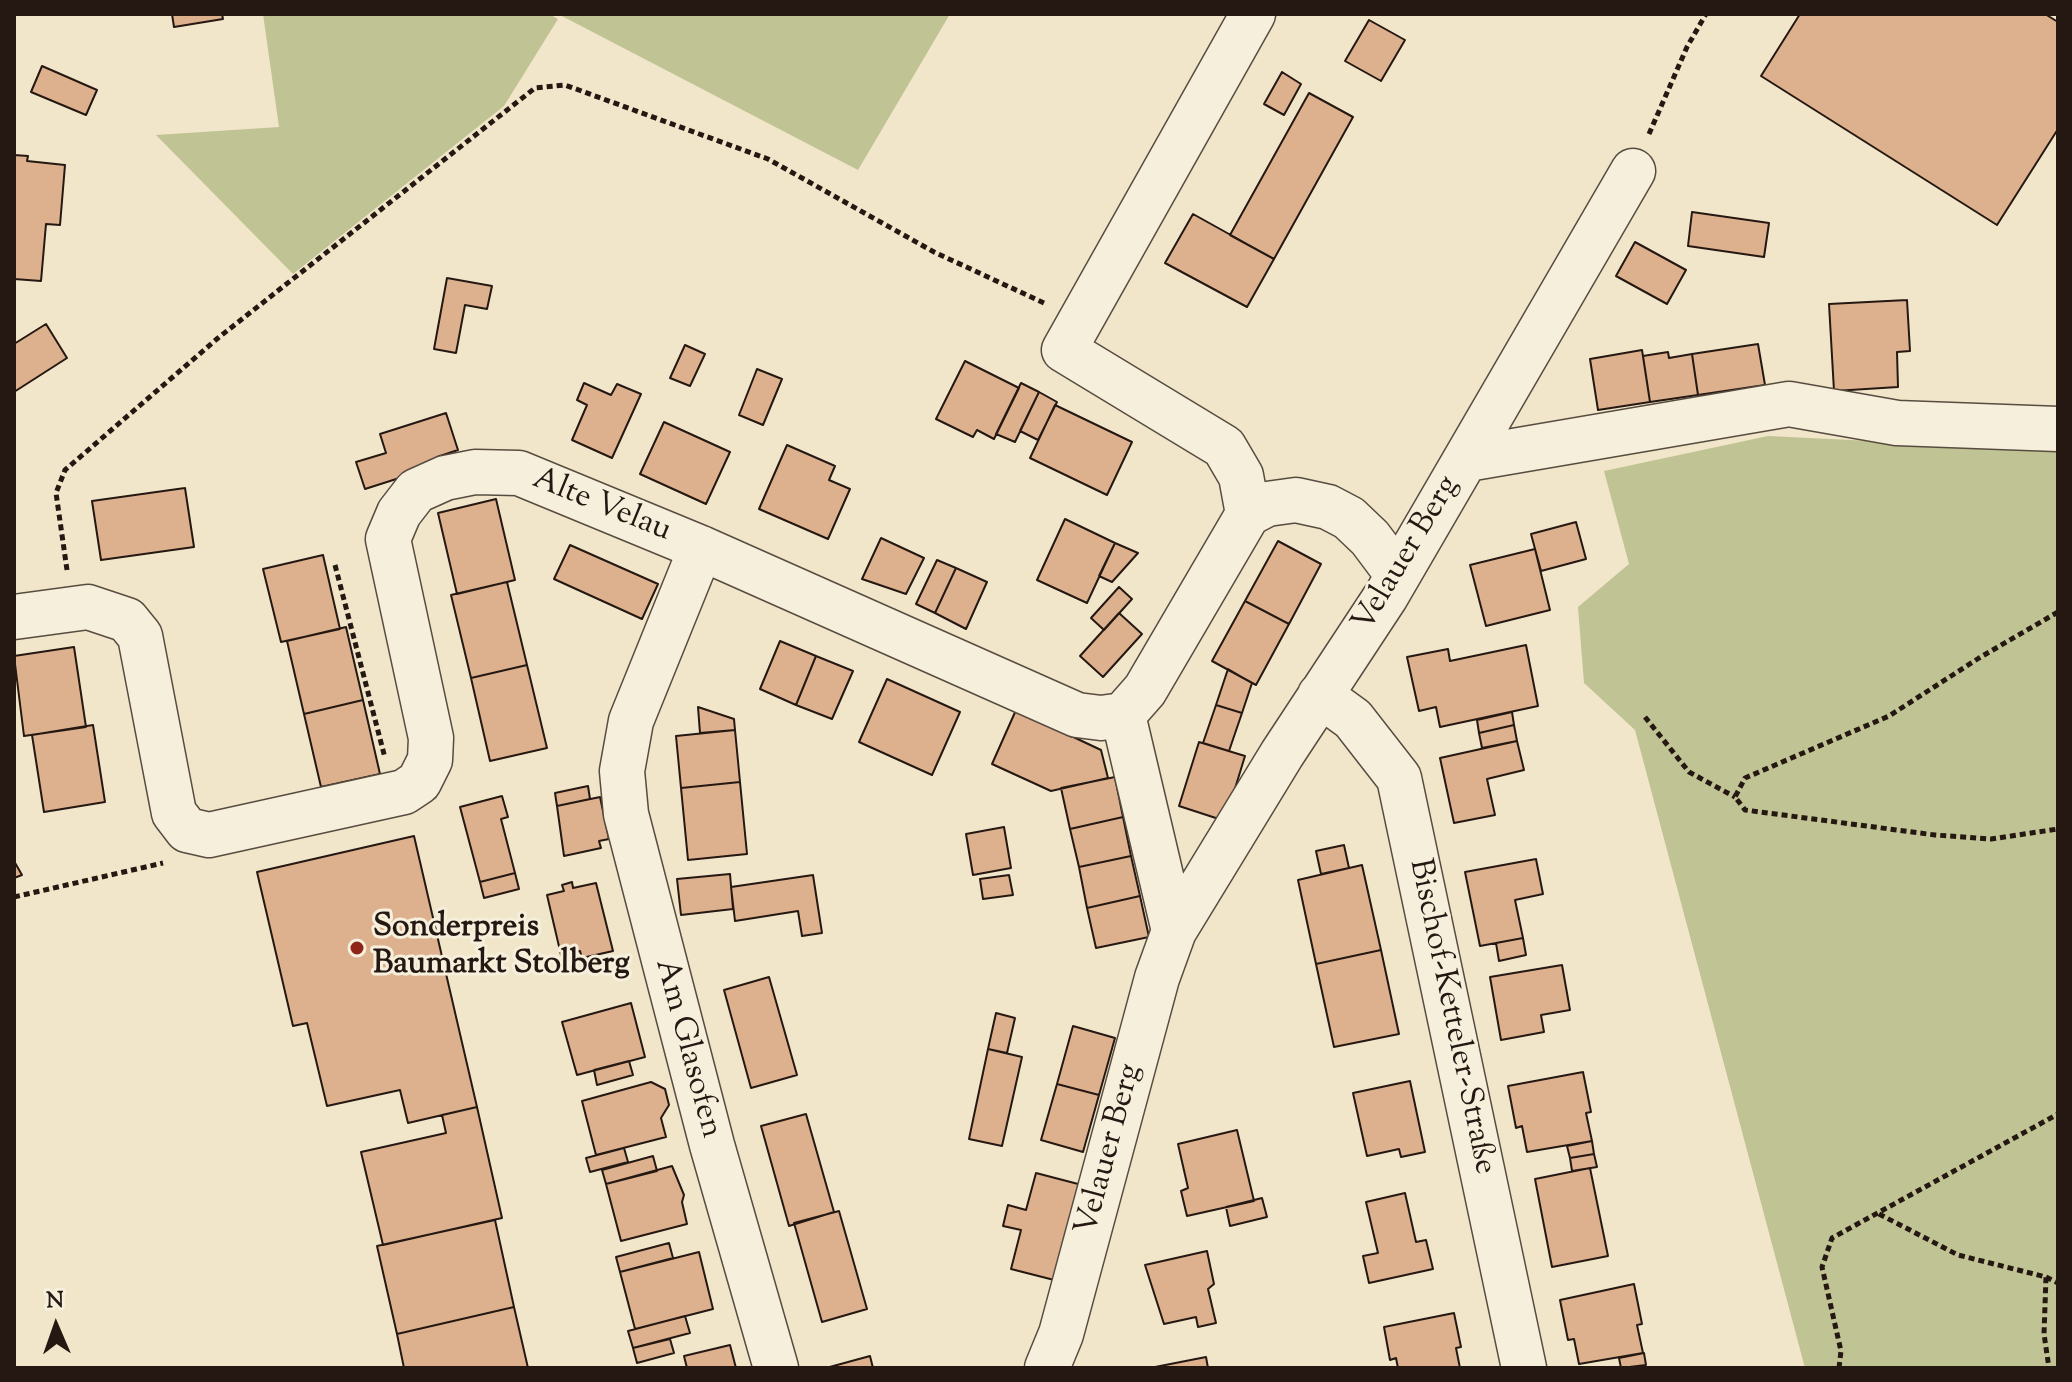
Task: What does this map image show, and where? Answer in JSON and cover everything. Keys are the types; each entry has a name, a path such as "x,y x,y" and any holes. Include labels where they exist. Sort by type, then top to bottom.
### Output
{"street":[{"path":"1248,514 1241,476 1224,447 1064,350 1253,14"},
{"name":"Velauer Berg","path":"1047,1368 1061,1334 1157,978 1174,931 1467,459 1633,171"},
{"path":"1467,459 1789,404 1897,423 2058,429"},
{"name":"Alte Velau","path":"14,617 73,607 108,610 127,620 140,636 174,813 187,830 209,835 394,794 419,782 430,760 426,712 388,539 399,513 416,491 445,478 475,472 519,473 701,548 1077,715 1101,718 1123,715"},
{"path":"1174,931 1123,715 1145,690 1248,514 1267,504 1296,500 1328,507 1349,518 1370,538 1397,574"},
{"name":"Am Glasofen","path":"701,548 631,721 622,771 626,814 712,1145 776,1368"},
{"name":"Bischof-Ketteler-Straße","path":"1320,695 1353,719 1399,778 1524,1368"}],"path":[{"path":"1633,171 1687,47 1706,14"},
{"path":"73,607 56,493 65,470 218,338 535,88 565,85 768,159 934,252 1081,321"},
{"path":"335,565 394,794"},
{"path":"1735,797 1745,778 1889,716 2058,612"},
{"path":"1645,717 1689,772 1735,797 1745,810 1935,835 1991,839 2058,829"},
{"path":"14,897 166,862"},
{"path":"1839,1368 1841,1351 1822,1267 1832,1238 2058,1114"},
{"path":"1878,1214 1958,1255 2046,1277 2058,1283"},
{"path":"2046,1277 2044,1334 2049,1368"}],"green space":[{"path":"263,14 549,14 558,19 504,106 293,274 156,135 279,127"},
{"path":"558,14 950,14 858,170"},
{"path":"1768,436 2058,450 2058,1368 1805,1368 1635,730 1584,683 1578,607 1629,564 1604,471"}],"building":[{"path":"172,14 222,14 223,19 174,27"},
{"path":"1800,14 2045,14 2058,22 2058,129 1997,225 1761,76"},
{"path":"1369,20 1405,40 1381,81 1345,61"},
{"path":"42,66 97,90 86,115 31,92"},
{"path":"1282,72 1301,84 1284,115 1264,104"},
{"path":"1309,93 1353,117 1274,259 1230,235"},
{"path":"14,155 28,156 27,161 65,165 60,225 46,224 41,281 14,279"},
{"path":"1692,212 1769,223 1764,257 1688,246"},
{"path":"1193,214 1274,259 1247,307 1165,263"},
{"path":"1635,242 1686,270 1667,304 1616,276"},
{"path":"447,278 492,286 487,309 465,305 456,353 434,349"},
{"path":"1907,300 1910,351 1897,352 1898,387 1834,391 1829,304"},
{"path":"46,324 67,358 14,392 14,344"},
{"path":"1758,344 1765,385 1698,395 1692,354"},
{"path":"685,345 705,354 690,386 670,378"},
{"path":"1642,350 1650,402 1598,410 1590,359"},
{"path":"1668,352 1669,358 1692,354 1698,395 1650,402 1643,356"},
{"path":"965,361 1019,388 994,439 977,430 973,437 936,419"},
{"path":"757,369 782,379 763,425 739,415"},
{"path":"584,383 611,395 617,384 641,394 612,458 572,440 587,405 577,400"},
{"path":"1021,383 1039,392 1015,442 996,434"},
{"path":"1039,392 1057,402 1038,440 1020,431"},
{"path":"1055,405 1132,442 1107,495 1030,458"},
{"path":"446,413 458,450 437,457 440,465 365,489 356,462 386,453 380,434"},
{"path":"664,422 730,452 706,504 640,474"},
{"path":"787,445 835,466 829,480 850,489 828,539 759,509"},
{"path":"185,488 194,547 101,560 92,501"},
{"path":"496,499 515,580 457,594 438,513"},
{"path":"1065,519 1115,543 1087,603 1037,580"},
{"path":"1576,522 1586,559 1541,571 1531,534"},
{"path":"881,538 924,558 906,594 862,579"},
{"path":"1278,541 1321,564 1289,624 1245,601"},
{"path":"1115,543 1138,553 1112,582 1099,576"},
{"path":"570,545 658,584 642,619 554,579"},
{"path":"1535,549 1550,610 1486,626 1470,565"},
{"path":"323,555 340,629 281,642 263,569"},
{"path":"937,560 956,568 935,613 916,604"},
{"path":"956,568 987,582 966,629 935,613"},
{"path":"507,582 527,665 471,678 451,595"},
{"path":"1119,587 1132,599 1104,630 1091,618"},
{"path":"1245,601 1289,624 1256,685 1212,661"},
{"path":"1119,613 1142,634 1103,677 1080,656"},
{"path":"346,627 363,700 304,714 287,641"},
{"path":"780,641 816,656 796,705 760,689"},
{"path":"1526,645 1538,706 1440,727 1436,707 1419,711 1407,657 1448,649 1450,661"},
{"path":"74,647 86,727 24,736 14,656"},
{"path":"816,656 853,671 832,719 796,705"},
{"path":"527,665 547,748 490,761 471,678"},
{"path":"1228,669 1252,683 1242,713 1216,705"},
{"path":"887,679 960,712 932,775 859,742"},
{"path":"363,700 380,774 321,787 304,714"},
{"path":"1216,705 1242,713 1229,751 1203,743"},
{"path":"698,707 734,719 735,730 700,733"},
{"path":"1016,710 1101,750 1108,778 1051,791 992,764"},
{"path":"1512,712 1514,725 1479,733 1477,720"},
{"path":"93,725 105,802 44,812 32,735"},
{"path":"1514,725 1517,741 1482,748 1479,733"},
{"path":"735,730 740,782 681,788 676,736"},
{"path":"1517,741 1524,770 1487,779 1495,815 1454,823 1440,758"},
{"path":"1199,742 1245,756 1225,821 1179,806"},
{"path":"1115,777 1123,817 1070,829 1061,788"},
{"path":"740,782 747,854 688,860 681,788"},
{"path":"588,786 590,799 557,806 555,793"},
{"path":"502,796 508,817 501,819 515,873 480,882 460,807"},
{"path":"600,797 609,839 599,841 601,848 564,856 557,806"},
{"path":"1123,817 1131,856 1079,867 1070,829"},
{"path":"1004,827 1011,868 973,875 966,834"},
{"name":"Sonderpreis Baumarkt Stolberg","path":"414,836 477,1107 408,1123 400,1090 327,1106 307,1023 293,1026 257,872"},
{"path":"1344,845 1349,868 1321,874 1316,851"},
{"path":"1131,856 1140,896 1087,908 1079,867"},
{"path":"1536,859 1543,894 1515,900 1523,938 1480,946 1465,872"},
{"path":"14,861 22,875 14,878"},
{"path":"1362,865 1381,950 1316,964 1298,880"},
{"path":"515,873 519,889 484,898 480,882"},
{"path":"730,874 733,909 681,915 677,879"},
{"path":"813,875 822,933 802,936 798,911 735,921 731,887"},
{"path":"1009,875 1013,895 983,899 980,879"},
{"path":"572,882 573,888 596,883 613,951 582,958 580,951 561,955 547,895 564,891 562,885"},
{"path":"1140,896 1149,937 1096,948 1087,908"},
{"path":"1523,938 1526,955 1499,961 1496,943"},
{"path":"1381,950 1399,1034 1334,1047 1316,964"},
{"path":"1562,965 1570,1010 1541,1015 1544,1032 1501,1040 1490,977"},
{"path":"769,977 797,1075 751,1088 724,990"},
{"path":"631,1003 645,1057 577,1075 562,1022"},
{"path":"996,1013 1015,1018 1007,1053 988,1049"},
{"path":"1073,1026 1115,1038 1099,1095 1057,1084"},
{"path":"988,1049 1022,1057 1002,1146 969,1139"},
{"path":"629,1061 633,1075 597,1085 594,1070"},
{"path":"1583,1072 1591,1112 1586,1113 1592,1141 1527,1152 1522,1126 1516,1128 1508,1086"},
{"path":"1410,1081 1425,1152 1401,1157 1399,1149 1367,1156 1353,1093"},
{"path":"651,1082 665,1089 669,1105 661,1118 666,1137 596,1155 582,1101"},
{"path":"1057,1084 1099,1095 1083,1152 1041,1140"},
{"path":"477,1107 502,1218 383,1245 361,1152 446,1133 442,1115"},
{"path":"806,1114 834,1212 789,1226 761,1126"},
{"path":"1237,1130 1254,1201 1187,1216 1181,1191 1188,1188 1178,1144"},
{"path":"1592,1141 1594,1154 1570,1158 1567,1146"},
{"path":"624,1148 628,1162 590,1172 586,1158"},
{"path":"1594,1154 1597,1167 1572,1171 1570,1158"},
{"path":"653,1156 657,1171 606,1184 602,1170"},
{"path":"672,1166 684,1195 682,1202 687,1224 621,1241 606,1184"},
{"path":"1590,1168 1608,1256 1552,1267 1535,1179"},
{"path":"1036,1173 1082,1185 1058,1281 1011,1269 1021,1230 1003,1226 1008,1205 1026,1210"},
{"path":"1405,1193 1416,1242 1426,1240 1433,1269 1369,1283 1363,1256 1378,1253 1366,1202"},
{"path":"1262,1198 1267,1217 1230,1226 1226,1207"},
{"path":"839,1211 867,1309 822,1322 794,1223"},
{"path":"495,1220 514,1307 397,1334 377,1246"},
{"path":"669,1243 673,1258 620,1272 616,1257"},
{"path":"1207,1251 1214,1284 1208,1289 1216,1323 1198,1327 1196,1317 1164,1324 1145,1265"},
{"path":"699,1252 713,1309 635,1329 620,1272"},
{"path":"1634,1284 1642,1324 1637,1325 1643,1353 1579,1364 1574,1339 1568,1340 1560,1300"},
{"path":"514,1307 528,1368 404,1368 397,1334"},
{"path":"1454,1313 1461,1347 1456,1348 1460,1368 1398,1368 1396,1358 1390,1360 1384,1327"},
{"path":"685,1316 690,1333 633,1348 628,1331"},
{"path":"670,1339 674,1353 637,1363 633,1348"},
{"path":"730,1345 736,1368 687,1368 684,1356"},
{"path":"1644,1353 1646,1365 1621,1368 1619,1358"},
{"path":"870,1356 873,1368 826,1368"},
{"path":"1206,1357 1208,1368 1150,1368"}],"place":[{"name":"Sonderpreis Baumarkt Stolberg","path":"357,948"}]}
